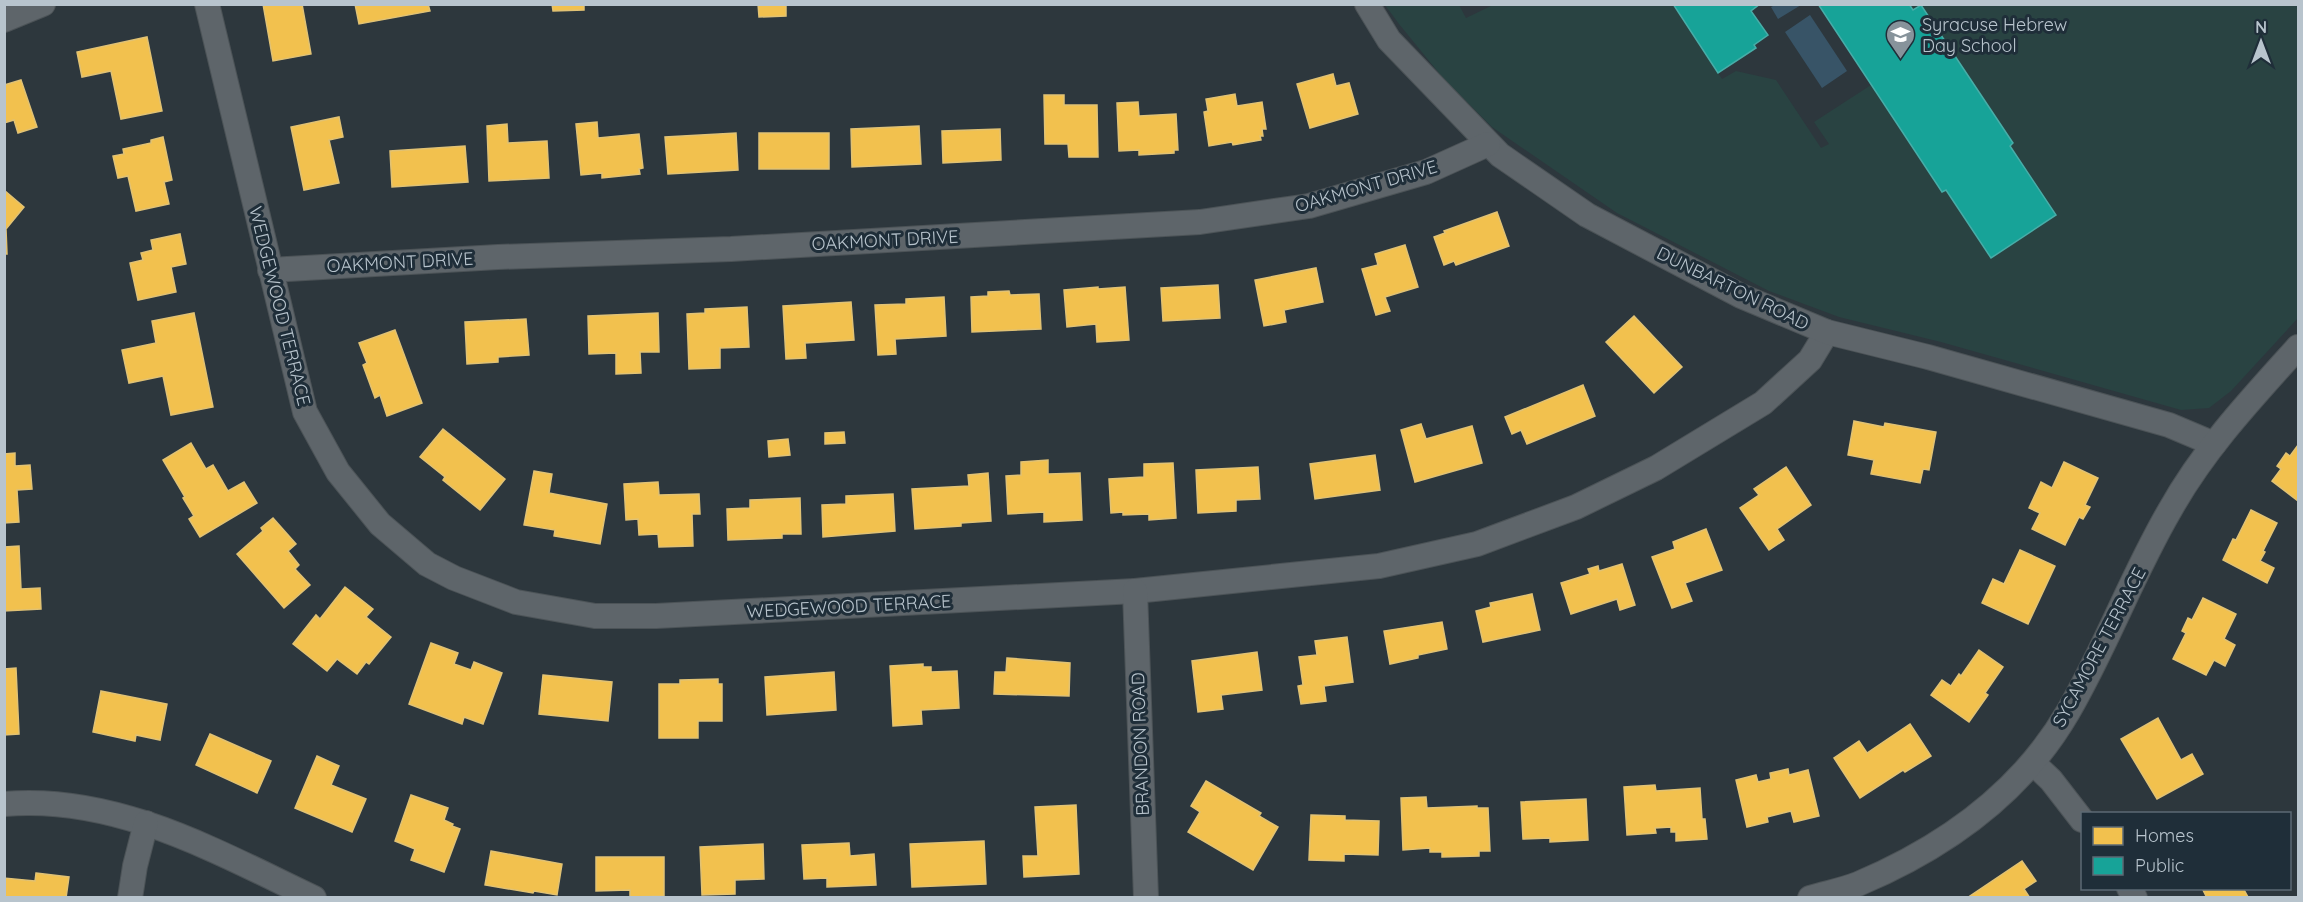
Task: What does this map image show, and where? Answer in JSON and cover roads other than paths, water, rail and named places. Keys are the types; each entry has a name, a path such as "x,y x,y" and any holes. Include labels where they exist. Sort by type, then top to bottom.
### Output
{"street":[{"path":"4,20 44,4"},
{"name":"WEDGEWOOD TERRACE","path":"207,4 305,412 338,472 380,524 427,564 454,578 516,602 595,616 656,616 1135,591 1379,566 1477,544 1576,507 1656,468 1763,403 1810,360 1827,332"},
{"name":"DUNBARTON ROAD","path":"1367,4 1389,40 1500,155 1587,215 1741,296 1827,332 1928,357 2169,425 2214,444"},
{"name":"OAKMONT DRIVE","path":"270,270 498,257 731,249 1200,222 1310,206 1426,172 1488,144"},
{"name":"SYCAMORE TERRACE","path":"1810,897 1856,885 1926,851 1999,799 2033,763 2068,713 2170,509 2235,417 2298,347"},
{"name":"BRANDON ROAD","path":"1135,591 1146,897"},
{"path":"2033,763 2051,780 2081,819"},
{"path":"4,804 25,802 87,807 146,823 176,833 314,897"},
{"path":"130,897 146,823"}],"water":[{"path":"1801,5 1778,19 1771,7"},
{"path":"1810,15 1847,71 1822,88 1785,32"}],"place":[{"name":"Syracuse Hebrew Day School","path":"1901,60"}]}
